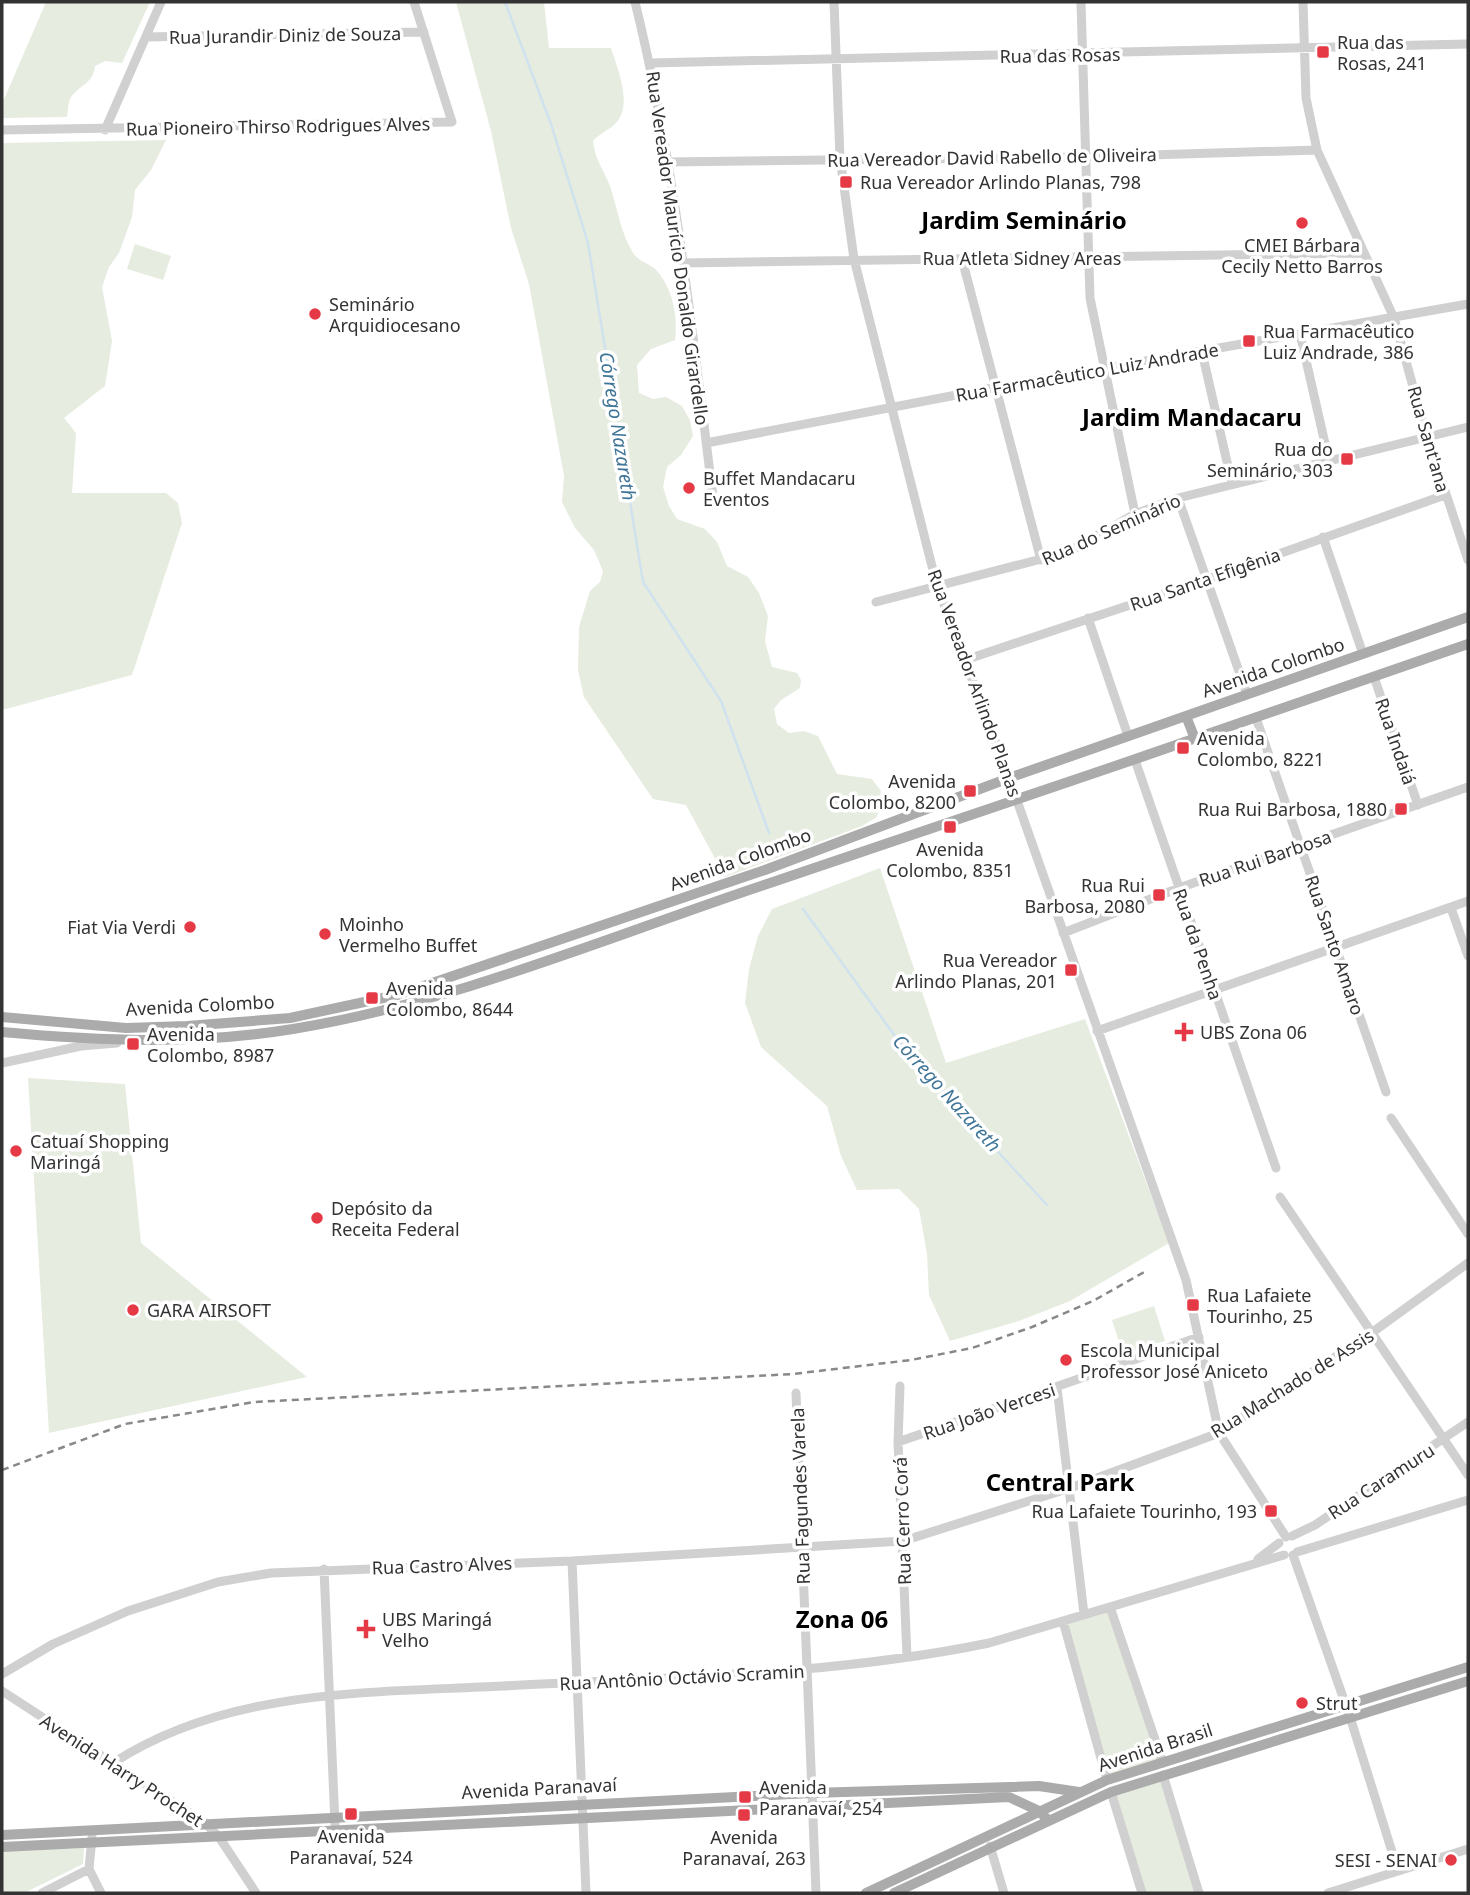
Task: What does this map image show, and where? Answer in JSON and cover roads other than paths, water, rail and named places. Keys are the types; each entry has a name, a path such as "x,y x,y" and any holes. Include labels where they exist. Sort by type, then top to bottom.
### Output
{"main road":[{"name":"Avenida Colombo","path":"2,1017 126,1028 187,1026 290,1018 397,995 765,870 1009,778 1468,617"},
{"name":"Avenida Colombo","path":"2,1032 131,1042 246,1035 294,1029 394,1007 492,978 1017,802 1468,643"},
{"path":"1186,716 1195,739"},
{"name":"Avenida Brasil","path":"894,1893 990,1846 1163,1769 1345,1704 1468,1667"},
{"name":"Avenida Brasil","path":"866,1893 1107,1780 1163,1769 1468,1681"},
{"name":"Avenida Paranavaí","path":"2,1835 812,1793 1039,1786 1079,1792"},
{"name":"Avenida Paranavaí","path":"2,1847 1009,1797 1039,1811 1048,1820"}],"street":[{"path":"105,130 161,2"},
{"path":"414,2 424,32"},
{"name":"Rua Vereador Maurício Donaldo Girardello","path":"635,2 652,63 683,263 713,497"},
{"name":"Rua Vereador Arlindo Planas","path":"834,2 840,158 854,259 937,586 1009,778 1180,1265 1219,1433"},
{"path":"1081,2 1086,258 1090,298 1135,514"},
{"name":"Rua Sant'ana","path":"1303,2 1306,98 1317,150 1394,318 1427,437 1468,560"},
{"name":"Rua Jurandir Diniz de Souza","path":"146,37 424,32"},
{"name":"Rua Pioneiro Thirso Rodrigues Alves","path":"2,130 452,122 424,32"},
{"name":"Rua das Rosas","path":"652,63 1304,51 1468,44"},
{"name":"Rua Vereador David Rabello de Oliveira","path":"667,162 840,158 1084,158 1317,150"},
{"name":"Rua Atleta Sidney Areas","path":"683,263 1362,253"},
{"path":"962,259 998,387 1041,560"},
{"name":"Rua Farmacêutico Luiz Andrade","path":"706,443 998,387 1468,304"},
{"path":"1300,334 1329,461"},
{"path":"1202,352 1231,484"},
{"name":"Rua do Seminário","path":"876,602 1041,560 1086,544 1135,514 1178,498 1468,427"},
{"name":"Rua Santa Efigênia","path":"965,660 1205,580 1445,495"},
{"path":"1178,498 1247,694"},
{"path":"1324,537 1363,654"},
{"path":"1088,618 1128,736"},
{"name":"Rua Indaiá","path":"1374,677 1418,805"},
{"name":"Rua Santo Amaro","path":"1256,718 1387,1092"},
{"name":"Rua da Penha","path":"1135,760 1276,1168"},
{"name":"Rua Rui Barbosa","path":"1063,933 1179,888 1468,787"},
{"path":"1097,1031 1468,901"},
{"path":"1451,908 1468,956"},
{"path":"2,1063 81,1046 131,1042"},
{"path":"1391,1118 1468,1234"},
{"path":"1280,1197 1370,1334 1468,1475"},
{"name":"Rua Machado de Assis","path":"903,1541 1070,1488 1219,1433 1370,1334 1468,1263"},
{"name":"Rua João Vercesi","path":"898,1442 1199,1338"},
{"name":"Rua Cerro Corá","path":"900,1385 898,1442 907,1657"},
{"path":"1057,1388 1084,1614"},
{"name":"Rua Fagundes Varela","path":"796,1394 816,1893"},
{"name":"Rua Caramuru","path":"1286,1539 1315,1525 1468,1422"},
{"path":"1219,1433 1286,1539 1350,1717 1398,1871"},
{"name":"Rua Antônio Octávio Scramin","path":"113,1763 175,1730 221,1714 328,1695 807,1671 989,1643 1468,1500"},
{"path":"1286,1539 1299,1543 1292,1554"},
{"name":"Rua Antônio Octávio Scramin","path":"1251,1564 1286,1539"},
{"name":"Rua Castro Alves","path":"2,1674 87,1628 174,1595 271,1573 572,1561 903,1541"},
{"path":"572,1561 575,1682 586,1893"},
{"path":"324,1569 336,1832"},
{"path":"1110,1607 1163,1769 1199,1893"},
{"path":"1063,1622 1107,1780"},
{"name":"Avenida Harry Prochet","path":"2,1691 205,1823 219,1837 256,1893"},
{"path":"1111,1792 1142,1893"},
{"path":"91,1829 89,1869 101,1893"},
{"path":"990,1846 1004,1893"},
{"path":"1328,1893 1468,1849"},
{"path":"42,1893 89,1869"}],"waterway":[{"name":"Córrego Nazareth","path":"505,2 551,124 588,243 643,582 721,701 769,833"},
{"name":"Córrego Nazareth","path":"803,909 908,1054 1047,1205"}],"railway":[{"path":"2,1470 125,1424 254,1402 793,1374 911,1360 972,1348 1032,1327 1093,1301 1146,1271"}],"place":[{"name":"Rua das Rosas, 241","path":"1323,52"},
{"name":"Rua Vereador Arlindo Planas, 798","path":"846,182"},
{"name":"CMEI Bárbara Cecily Netto Barros","path":"1302,223"},
{"name":"Seminário Arquidiocesano","path":"315,314"},
{"name":"Rua Farmacêutico Luiz Andrade, 386","path":"1249,341"},
{"name":"Rua do Seminário, 303","path":"1347,459"},
{"name":"Buffet Mandacaru Eventos","path":"689,488"},
{"name":"Avenida Colombo, 8221","path":"1183,748"},
{"name":"Avenida Colombo, 8200","path":"970,791"},
{"name":"Rua Rui Barbosa, 1880","path":"1401,809"},
{"name":"Avenida Colombo, 8351","path":"950,827"},
{"name":"Rua Rui Barbosa, 2080","path":"1159,895"},
{"name":"Fiat Via Verdi","path":"190,927"},
{"name":"Moinho Vermelho Buffet","path":"325,934"},
{"name":"Rua Vereador Arlindo Planas, 201","path":"1071,970"},
{"name":"Avenida Colombo, 8644","path":"372,998"},
{"name":"UBS Zona 06","path":"1184,1032"},
{"name":"Avenida Colombo, 8987","path":"133,1044"},
{"name":"Catuaí Shopping Maringá","path":"16,1151"},
{"name":"Depósito da Receita Federal","path":"317,1218"},
{"name":"Rua Lafaiete Tourinho, 25","path":"1193,1305"},
{"name":"GARA AIRSOFT","path":"133,1310"},
{"name":"Escola Municipal Professor José Aniceto","path":"1066,1360"},
{"name":"Rua Lafaiete Tourinho, 193","path":"1271,1511"},
{"name":"UBS Maringá Velho","path":"366,1629"},
{"name":"Strut","path":"1302,1703"},
{"name":"Avenida Paranavaí, 254","path":"745,1797"},
{"name":"Avenida Paranavaí, 524","path":"351,1814"},
{"name":"Avenida Paranavaí, 263","path":"744,1815"},
{"name":"SESI - SENAI","path":"1451,1860"}],"district":[{"name":"Jardim Seminário","path":"1024,219"},
{"name":"Jardim Mandacaru","path":"1192,416"},
{"name":"Central Park","path":"1060,1481"},
{"name":"Zona 06","path":"842,1618"}]}
